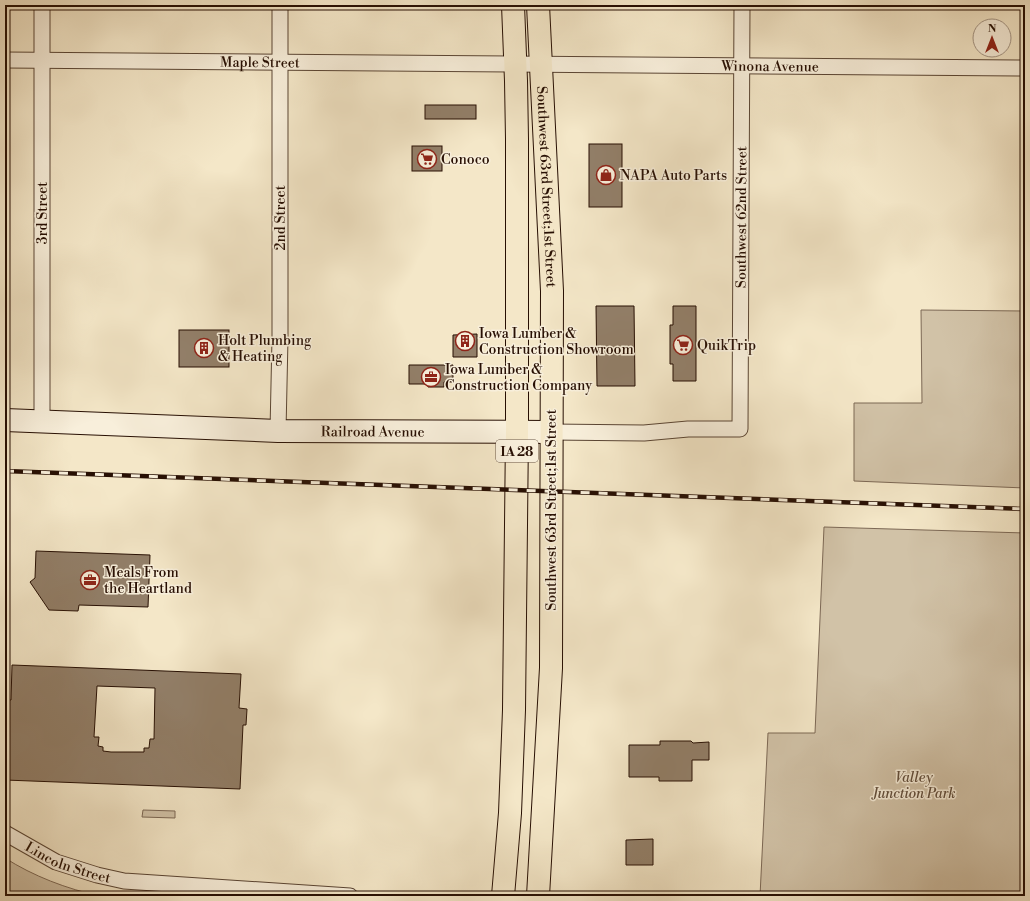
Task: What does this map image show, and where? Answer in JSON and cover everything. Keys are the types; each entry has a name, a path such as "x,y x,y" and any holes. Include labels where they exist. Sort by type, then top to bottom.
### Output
{"main road":[{"name":"Southwest 63rd Street;1st Street","path":"503,896 510,813 514,710 517,432 516,64 513,5"},
{"name":"Southwest 63rd Street;1st Street","path":"538,5 552,291 551,668 538,896"},
{"name":"Railroad Avenue","path":"5,420 278,430 551,432"}],"street":[{"name":"3rd Street","path":"42,5 42,421"},
{"name":"2nd Street","path":"278,430 280,338 280,5"},
{"name":"Southwest 62nd Street","path":"740,429 742,5"},
{"name":"Maple Street","path":"5,60 516,64"},
{"name":"Winona Avenue","path":"516,64 1025,68"},
{"name":"Railroad Avenue","path":"551,432 644,433 688,429 740,429"},
{"name":"Lincoln Street","path":"5,833 56,862 97,875 124,881 350,896"}],"green space":[{"path":"921,310 1025,311 1025,488 854,481 854,403 922,403"},
{"name":"Valley Junction Park","path":"824,527 1025,533 1025,896 760,896 768,733 815,733"},
{"path":"143,810 175,811 175,818 142,817"},
{"path":"5,858 27,871 51,881 75,890 100,896 5,896"}],"building":[{"name":"Conoco","path":"425,105 476,105 476,119 425,119"},
{"name":"NAPA Auto Parts","path":"589,144 622,144 622,207 589,207"},
{"name":"Conoco","path":"412,146 442,146 442,171 412,171"},
{"path":"596,306 634,306 635,386 597,386"},
{"name":"QuikTrip","path":"673,306 696,306 696,381 673,381 673,364 670,364 670,325 673,325"},
{"name":"Holt Plumbing & Heating","path":"179,330 229,330 229,367 179,367"},
{"name":"Iowa Lumber & Construction Showroom","path":"477,334 477,357 453,357 453,335"},
{"name":"Iowa Lumber & Construction Company","path":"409,365 453,365 453,382 444,382 444,387 428,387 428,384 409,384"},
{"name":"Meals From the Heartland","path":"36,551 150,555 148,607 79,605 78,611 49,610 30,582 35,578"},
{"path":"12,665 241,674 239,708 247,709 246,725 243,725 240,789 5,780 7,716 5,716 5,700 11,700","holes":["97,686 155,688 154,739 150,739 149,748 144,748 144,752 103,751 103,747 98,746 99,737 94,737"]},
{"path":"660,741 691,741 693,743 709,742 709,760 692,760 692,781 659,781 659,777 629,777 629,745 660,745"},
{"path":"653,839 653,865 626,865 626,840"}],"railway":[{"path":"5,471 1025,509"}],"place":[{"name":"Conoco","path":"427,159"},
{"name":"NAPA Auto Parts","path":"606,175"},
{"name":"Iowa Lumber & Construction Showroom","path":"465,341"},
{"name":"QuikTrip","path":"683,345"},
{"name":"Holt Plumbing & Heating","path":"204,348"},
{"name":"Iowa Lumber & Construction Company","path":"431,377"},
{"name":"Meals From the Heartland","path":"90,580"}]}
